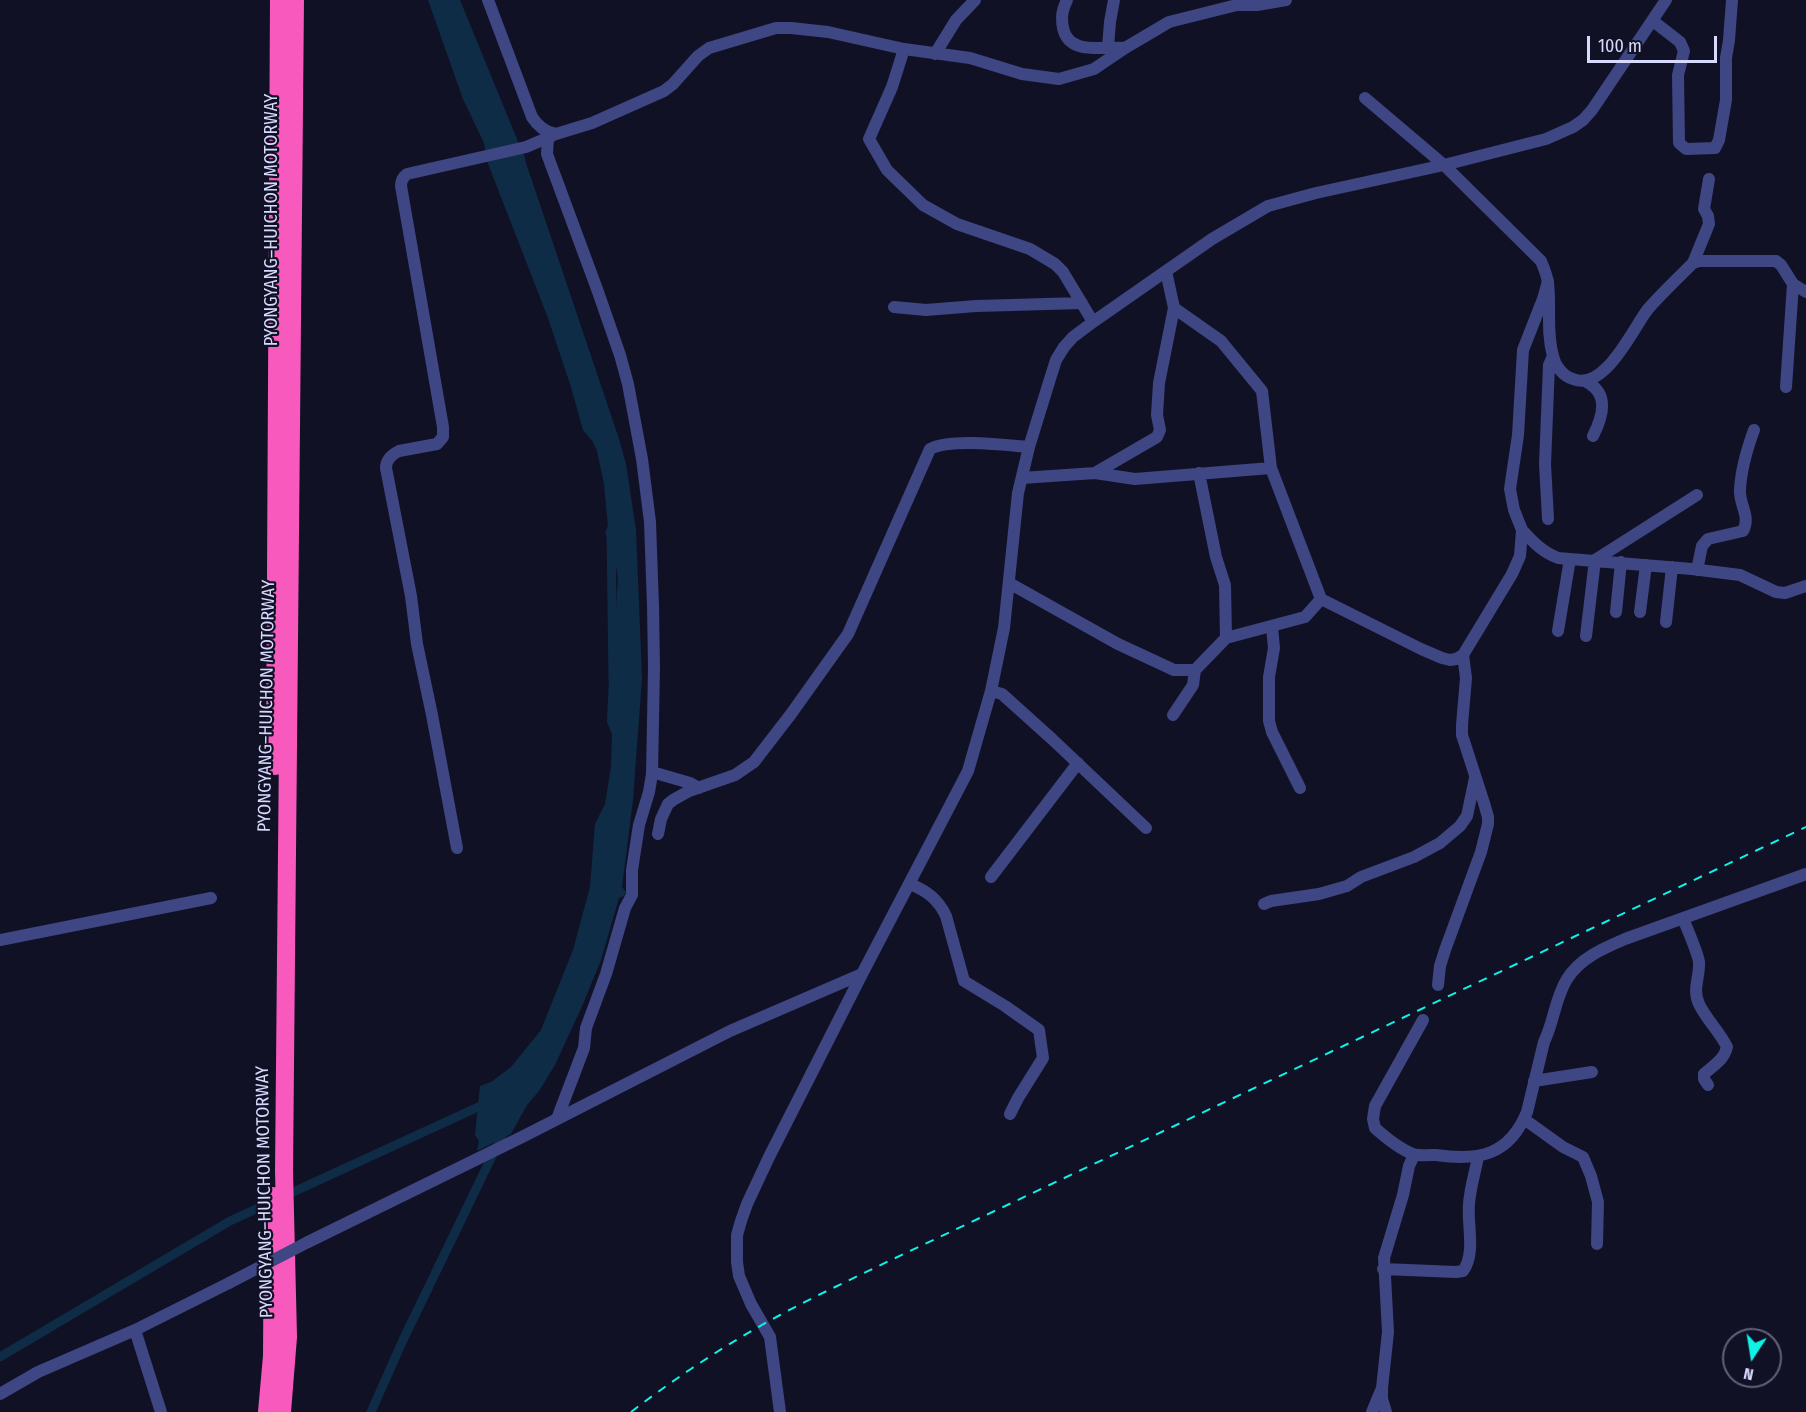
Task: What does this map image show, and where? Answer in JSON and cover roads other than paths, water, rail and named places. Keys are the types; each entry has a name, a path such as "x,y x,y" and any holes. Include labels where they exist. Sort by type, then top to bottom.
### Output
{"highway":[{"name":"PYONGYANG–HUICHON MOTORWAY","path":"267,1412 279,1239 279,0"},
{"name":"PYONGYANG–HUICHON MOTORWAY","path":"278,1174 295,0"},
{"name":"PYONGYANG–HUICHON MOTORWAY","path":"279,1239 288,1337 282,1412"}],"street":[{"path":"488,0 532,117 552,136"},
{"path":"935,54 956,20 975,0"},
{"path":"1067,0 1061,15 1064,34 1074,45 1083,48 1125,48"},
{"path":"1108,47 1114,0"},
{"path":"457,848 417,644 411,596 386,468 388,460 399,451 437,444 443,437 401,186 403,177 407,174 526,147 592,123 663,91 709,48 761,31 776,28 810,30 904,49 970,58 1022,74 1059,79 1094,69 1169,22 1237,5 1257,5 1286,0"},
{"path":"780,1412 770,1337 739,1276 737,1235 747,1204 862,974 968,771 991,691 1004,628 1018,493 1029,447 1056,360 1064,347 1072,337 1212,239 1268,206 1546,139 1578,124 1592,110 1666,0"},
{"path":"1653,21 1680,42 1684,51 1678,75 1679,143 1686,149 1715,148 1719,140 1726,100 1726,58 1732,0"},
{"path":"904,49 892,87 869,139 887,170 922,205 957,224 1030,249 1055,264 1063,272 1094,322"},
{"path":"1365,98 1444,165 1541,261 1548,281 1553,356 1566,376 1577,381 1585,381 1600,373 1614,359 1634,333 1648,309 1693,263 1709,224 1704,209 1709,179"},
{"path":"552,136 547,154 620,355 642,459 650,522 654,667 652,772 649,792 639,825 632,870 632,895 625,908 606,974 586,1028 584,1048 557,1119"},
{"path":"1693,263 1699,261 1776,261 1781,265 1792,284 1806,292"},
{"path":"1095,472 1157,437 1160,430 1157,415 1159,382 1174,308 1167,271"},
{"path":"1548,281 1523,350 1518,435 1510,489 1514,510 1522,530 1539,548 1549,554 1570,559 1740,575 1776,592 1785,593 1806,586"},
{"path":"1786,387 1792,284"},
{"path":"894,307 926,310 1082,303"},
{"path":"1174,308 1221,341 1262,391 1271,468 1321,598 1421,650 1442,658 1456,659 1462,655 1512,574 1520,556 1522,530"},
{"path":"1548,519 1545,464 1550,365 1553,356"},
{"path":"1585,381 1598,389 1602,403 1602,419 1593,436"},
{"path":"1697,570 1702,546 1708,539 1743,531 1746,526 1747,519 1741,503 1740,491 1746,456 1754,430"},
{"path":"658,834 661,819 668,804 679,796 735,775 754,762 791,714 848,633 930,449 941,445 958,444 1029,447"},
{"path":"1022,478 1095,472 1135,479 1271,468"},
{"path":"1199,473 1216,557 1225,585 1226,638"},
{"path":"1595,560 1697,495"},
{"path":"1558,631 1570,559"},
{"path":"1586,636 1595,560"},
{"path":"1616,612 1621,562"},
{"path":"1640,612 1646,565"},
{"path":"1666,622 1672,567"},
{"path":"1009,583 1118,644 1174,670 1195,670"},
{"path":"1173,715 1193,685 1195,670 1226,638 1305,617 1321,598"},
{"path":"1272,627 1274,648 1269,677 1269,721 1299,788"},
{"path":"1438,985 1445,950 1486,838 1488,817 1462,735 1466,678 1462,655"},
{"path":"991,691 1002,694 1146,828"},
{"path":"991,877 1078,763"},
{"path":"652,772 690,783 699,788"},
{"path":"1264,904 1347,886 1361,877 1414,857 1440,843 1460,826 1467,816 1476,777"},
{"path":"1423,1020 1375,1106 1375,1128 1414,1155 1478,1157 1503,1145 1518,1130 1524,1119 1544,1042 1566,980 1573,971 1605,947 1806,874"},
{"path":"910,884 934,897 942,907 964,981 1039,1030 1043,1058 1010,1114"},
{"path":"0,940 210,898"},
{"path":"1683,918 1698,958 1699,966 1695,983 1699,1004 1727,1047 1726,1054 1704,1074 1708,1085"},
{"path":"0,1394 38,1372 135,1330 730,1031 862,974"},
{"path":"1534,1081 1592,1072"},
{"path":"1524,1119 1563,1147 1583,1157 1598,1202 1597,1244"},
{"path":"1386,1412 1382,1399 1388,1332 1383,1269 1409,1166 1414,1155"},
{"path":"1383,1269 1456,1272 1463,1270 1469,1254 1469,1201 1478,1157"},
{"path":"135,1330 161,1412"},
{"path":"1372,1412 1382,1388"}],"water":[{"path":"428,0 460,0 523,150 619,439 626,464 636,530 642,678 633,800 622,887 626,892 619,898 601,960 555,1065 539,1091 527,1105 511,1134 477,1151 479,1141 475,1135 480,1086 491,1082 511,1067 541,1030 573,950 590,887 595,824 605,804 611,767 612,734 607,722 609,678 615,660 616,647 618,578 612,544 605,533 608,527 604,484 597,451 583,430 548,318 487,161 484,143 463,99"}],"waterway":[{"path":"611,530 613,679"},
{"path":"0,1357 230,1221 487,1103"},
{"path":"371,1412 403,1340 505,1129"}],"railway":[{"path":"631,1412 722,1349 822,1294 1806,827"}]}
